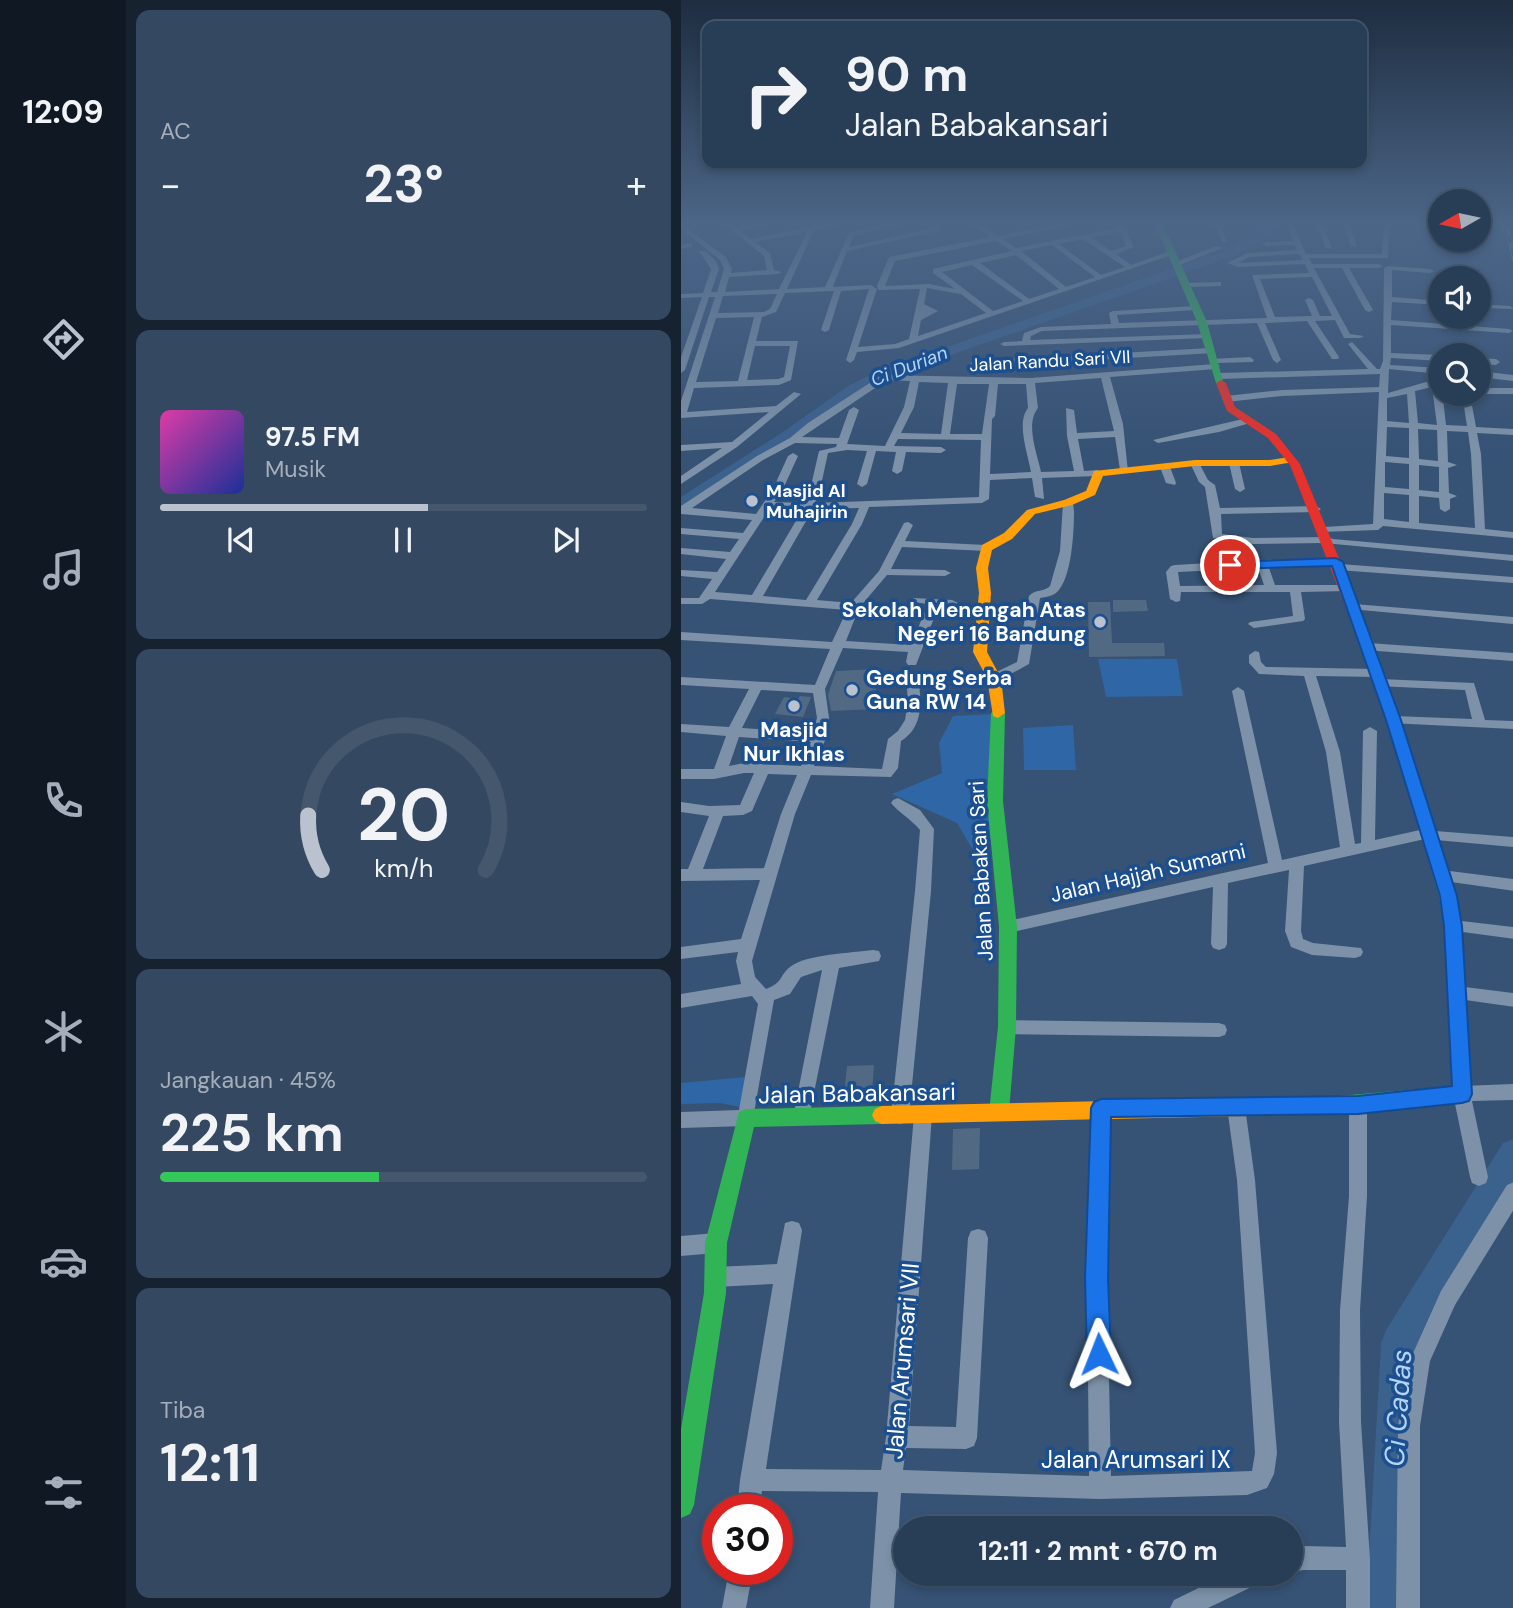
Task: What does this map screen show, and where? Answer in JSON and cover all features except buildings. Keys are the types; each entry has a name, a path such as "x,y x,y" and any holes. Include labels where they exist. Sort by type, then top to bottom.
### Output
{"street":[{"path":"681,370 711,297"},
{"path":"712,297 712,316 681,416 775,411"},
{"path":"712,316 759,314 773,310 780,297"},
{"path":"825,330 835,297"},
{"path":"874,297 856,355 889,348 1042,297"},
{"path":"913,340 923,297"},
{"path":"969,297 992,314"},
{"path":"1022,297 1029,302"},
{"path":"1190,297 1208,343 1225,399 1231,409 1260,429 1295,464 1347,588 1394,720 1430,834 1453,926 1462,1094 1479,1177"},
{"path":"1263,297 1272,319"},
{"path":"1327,297 1347,337 1360,336"},
{"path":"1362,297 1369,310"},
{"path":"1195,463 1204,482 1210,485 1219,536 1253,541 1327,537 1376,528 1379,522 1386,379 1383,369 1387,355 1388,299 1428,302"},
{"path":"1309,300 1313,318 1335,357"},
{"path":"917,319 934,311 920,305"},
{"path":"1491,307 1510,308"},
{"path":"1115,326 1113,313 1208,343 1250,360"},
{"path":"742,383 759,314"},
{"path":"974,364 1208,343 1259,319 1338,318"},
{"path":"1259,319 1277,360"},
{"path":"1386,322 1509,331"},
{"path":"1026,344 1026,335 1041,328 1115,326 1383,369 1428,371"},
{"path":"691,385 786,380 795,343 753,344"},
{"path":"1004,344 1208,343"},
{"name":"Jalan Randu Sari VII","path":"793,440 811,425 885,377 994,381 1105,376 1208,343"},
{"path":"1352,344 1383,369"},
{"path":"1387,355 1428,357"},
{"path":"1491,362 1496,362"},
{"path":"1491,375 1513,378"},
{"path":"1105,376 1125,470"},
{"path":"887,449 909,407 915,379"},
{"path":"1030,380 1033,408 1028,414 1027,423 1040,497"},
{"path":"945,437 953,381"},
{"path":"769,505 978,507 984,499 987,418 990,416 994,381"},
{"path":"1225,399 1282,393 1411,391 1428,387"},
{"path":"1411,391 1414,526"},
{"path":"1491,391 1513,391"},
{"path":"684,477 734,445 797,394"},
{"path":"1440,406 1449,465 1445,509"},
{"path":"1468,406 1480,532"},
{"path":"843,445 854,410"},
{"path":"1069,410 1079,473"},
{"path":"1382,424 1513,432"},
{"path":"1158,440 1219,429 1260,429"},
{"path":"1072,436 1119,434"},
{"path":"893,436 988,437"},
{"path":"681,511 760,458 793,440 872,450 941,450"},
{"path":"681,448 734,445"},
{"path":"756,598 809,506 824,451 843,445"},
{"path":"897,471 902,449"},
{"path":"862,484 872,450"},
{"path":"681,601 702,601 707,595 769,505 793,456"},
{"path":"1382,459 1449,465"},
{"path":"986,477 1036,477 1125,470 1168,475 1195,463 1289,460"},
{"path":"1233,463 1240,489"},
{"path":"898,544 986,548 1008,536 1031,512 1068,503 1091,493 1097,473"},
{"path":"1380,490 1448,496"},
{"path":"994,678 1023,664 1036,596 1053,591 1058,583 1070,527 1068,503"},
{"path":"810,602 857,524 865,505"},
{"path":"1216,511 1316,509"},
{"path":"681,511 760,518"},
{"path":"1379,522 1513,534"},
{"path":"681,1120 746,1118 766,1007 759,993 747,980 747,945 788,814 819,738 823,718 819,689 854,607 884,572 908,524"},
{"path":"681,531 746,537"},
{"path":"1327,537 1513,558"},
{"name":"Jalan Babakan Sari","path":"986,548 982,568 985,593 980,652 994,678 999,725 995,801 1008,927 1007,1027 999,1112"},
{"path":"681,551 733,556"},
{"path":"1262,563 1271,589"},
{"path":"1347,588 1175,594 1172,570 1262,563 1337,564 1513,580"},
{"path":"884,572 945,573"},
{"path":"681,573 720,576"},
{"path":"1254,624 1299,619 1295,589"},
{"path":"707,595 854,607"},
{"path":"917,600 952,603"},
{"path":"681,774 720,773 744,768 876,774 889,771 895,739 906,734 912,722 912,669 915,649 935,601"},
{"path":"1354,607 1513,621"},
{"path":"681,636 915,649"},
{"path":"1368,647 1513,657"},
{"path":"1255,655 1255,663 1263,671 1470,686 1479,722"},
{"path":"1309,673 1333,752 1348,849"},
{"path":"681,681 819,689"},
{"path":"720,773 735,731 757,685"},
{"path":"1238,691 1276,866"},
{"path":"1394,720 1513,725"},
{"path":"681,728 819,738"},
{"path":"1368,845 1370,731"},
{"path":"681,808 718,811 745,809 763,769"},
{"path":"898,803 915,814 927,829 900,1116"},
{"path":"718,811 687,875 717,877 769,874"},
{"name":"Jalan Hajjah Sumarni","path":"1008,927 1348,849 1430,834 1513,842"},
{"path":"1297,861 1293,931 1297,943 1312,949 1355,952"},
{"path":"1442,876 1513,885"},
{"path":"1219,944 1221,879"},
{"path":"1453,926 1513,933"},
{"path":"681,953 747,945"},
{"path":"681,1001 784,989 795,972 818,963 872,956"},
{"path":"802,1117 832,962"},
{"path":"1457,993 1513,1000"},
{"path":"1007,1027 1219,1030"},
{"path":"1462,1094 1513,1092"},
{"name":"Jalan Babakansari","path":"681,1505 715,1277 716,1243 746,1118 900,1116 1101,1108 1358,1105 1462,1094"},
{"path":"1358,1105 1358,1196 1350,1310 1350,1422 1358,1559 1358,1608"},
{"name":"Jalan Arumsari IX","path":"751,1480 890,1480 1100,1488 1247,1484 1259,1480 1263,1474 1266,1453 1246,1180 1236,1107"},
{"path":"1100,1488 1097,1278 1101,1108"},
{"name":"Jalan Arumsari VII","path":"882,1608 890,1480 897,1437 923,1115"},
{"path":"1408,1608 1409,1426 1420,1360 1448,1298 1513,1191"},
{"path":"750,1494 792,1230"},
{"path":"897,1437 966,1438 978,1238"},
{"path":"681,1246 716,1243"},
{"path":"715,1277 784,1274"},
{"path":"1303,1558 1358,1559"},
{"path":"735,1608 739,1585"},
{"path":"1183,1608 1229,1586"}],"shaded area":[{"path":"1098,659 1177,659 1183,696 1106,697"},
{"path":"993,714 998,832 974,852 957,823 892,794 942,773 939,743 953,716"},
{"path":"1073,725 1076,770 1024,770 1023,728"},
{"path":"745,1077 740,1107 720,1103 681,1104 681,1083"}],"waterway":[{"name":"Ci Durian","path":"681,505 789,435 853,389 886,373 1103,297"},
{"name":"Ci Cadas","path":"1387,1608 1399,1343 1514,1154"}],"traffic: fast":[{"path":"1191,297 1202,322 1221,383"},
{"path":"1339,1105 1462,1094 1453,926 1448,896 1394,720 1364,636"},
{"path":"998,713 995,801 1008,927 1007,1027 999,1112"},
{"path":"681,1505 715,1293 716,1243 746,1118 882,1115"}],"traffic: slow":[{"path":"998,713 994,678 980,652 985,593 982,568 986,548 1008,536 1031,512 1068,503 1091,493 1098,473 1195,463 1270,463 1289,460"},
{"path":"882,1115 1339,1105"}],"traffic: jam":[{"path":"1221,383 1231,409 1272,436 1295,464 1364,636"}],"place":[{"name":"Masjid Al Muhajirin","path":"752,501"},
{"name":"Sekolah Menengah Atas Negeri 16 Bandung","path":"1100,622"},
{"name":"Gedung Serba Guna RW 14","path":"852,690"},
{"name":"Masjid Nur Ikhlas","path":"794,706"}],"route":[{"path":"1099,1354 1097,1278 1101,1108 1358,1105 1462,1094 1453,926 1448,896 1394,720 1336,562 1230,565"}]}
